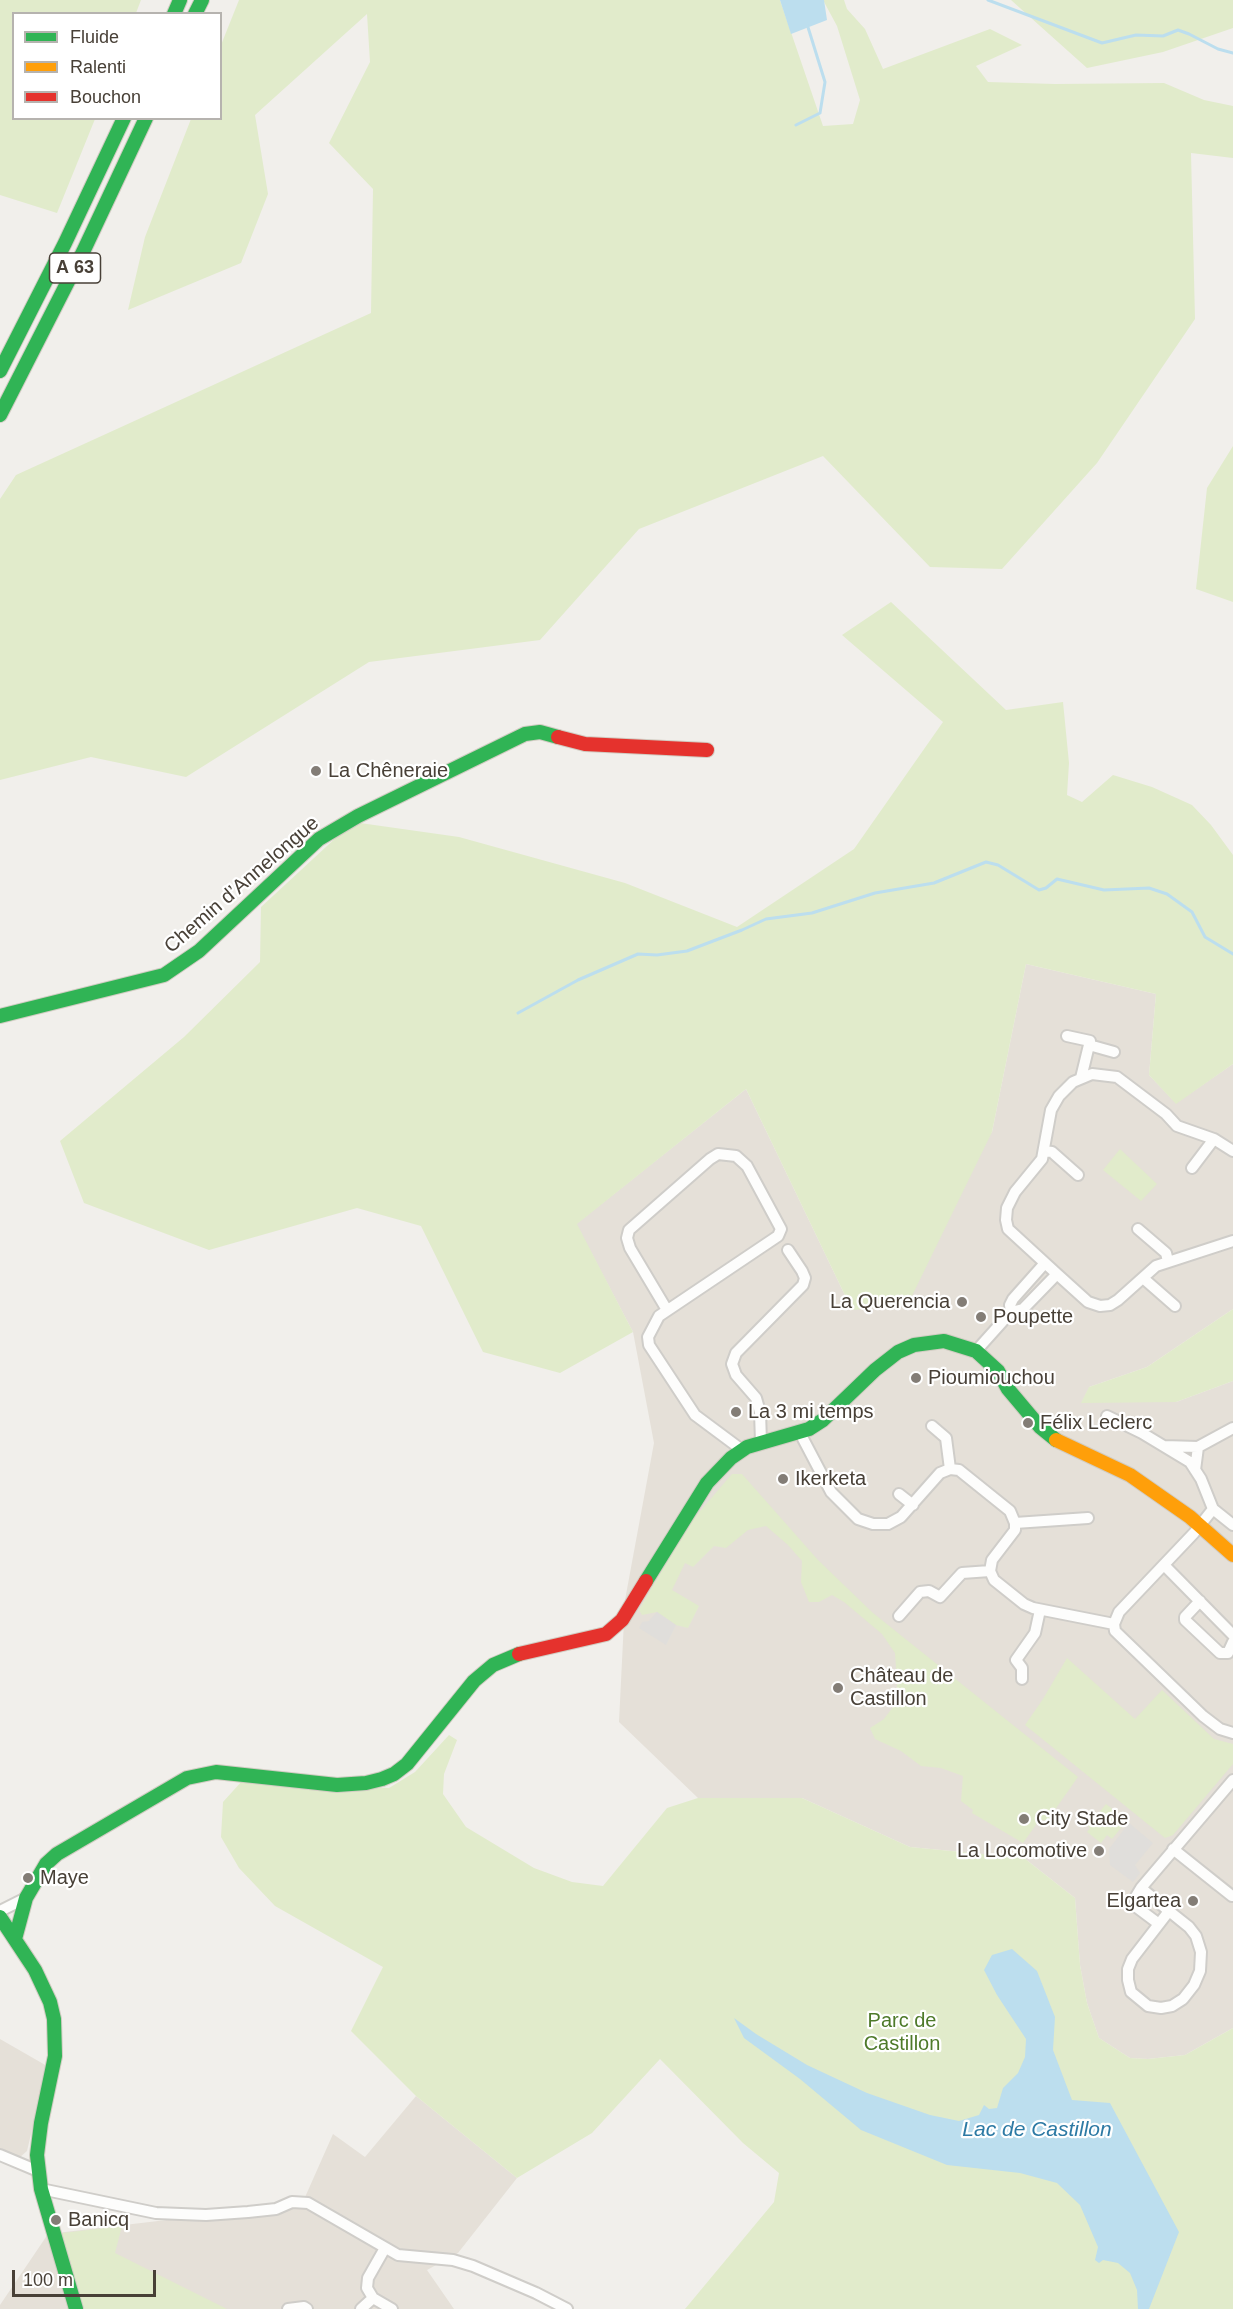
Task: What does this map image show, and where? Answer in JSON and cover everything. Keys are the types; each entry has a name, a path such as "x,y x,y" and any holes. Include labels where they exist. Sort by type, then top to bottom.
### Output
{"main road":[{"name":"A 63","path":"0,371 65,243 123,120"},
{"name":"A 63","path":"0,415 83,252 145,120"},
{"name":"Chemin d’Annelongue","path":"0,1016 164,975 199,951 319,839 368,811 525,734 540,732 585,744 707,750"},
{"path":"15,1939 26,1898 46,1864 57,1854 187,1778 216,1772 337,1785 366,1784 394,1774 422,1748 474,1681 493,1665 511,1656 606,1634 622,1620 707,1483 742,1450 761,1442 800,1433 823,1420 875,1370 898,1352 914,1345 944,1341 976,1351 998,1371 1026,1413 1040,1427 1061,1443 1130,1475 1200,1526 1233,1555"},
{"path":"0,1917 44,1986 54,2019 55,2056 38,2137 38,2171 41,2189 76,2309"}],"street":[{"path":"1067,1036 1090,1041 1081,1078"},
{"path":"1089,1045 1114,1052"},
{"path":"1233,1151 1214,1139 1178,1126 1166,1114 1117,1077 1092,1074 1081,1078 1059,1096 1051,1110 1042,1159 1015,1192 1007,1208 1006,1220 1008,1229 1057,1274 1088,1302 1100,1306 1110,1305 1118,1300 1156,1266 1233,1241"},
{"path":"1192,1168 1214,1139"},
{"path":"1044,1151 1052,1152 1078,1175"},
{"path":"667,1310 630,1248 627,1238 629,1230 710,1159 718,1154 736,1156 747,1166 781,1230 778,1236 659,1316 650,1329 648,1337 649,1345 695,1415 742,1450"},
{"path":"1138,1229 1166,1253 1168,1261"},
{"path":"761,1442 760,1412 756,1398 736,1375 732,1364 736,1353 803,1285 805,1278 788,1250"},
{"path":"1011,1312 1012,1299 1045,1263"},
{"path":"976,1351 1011,1312 1023,1309 1034,1295 1057,1274"},
{"path":"1143,1278 1175,1306"},
{"path":"1025,1286 1034,1295"},
{"path":"1107,1416 1142,1433 1190,1462 1213,1509 1233,1525"},
{"path":"932,1426 946,1438 950,1469"},
{"path":"1164,1446 1198,1448 1233,1428"},
{"path":"800,1433 831,1492 858,1519 873,1524 888,1524 901,1517 940,1473 950,1469 959,1470 1010,1511 1015,1523 1015,1530 992,1560 990,1570 994,1580 1024,1604 1040,1610 1114,1624"},
{"path":"1195,1470 1198,1448"},
{"path":"899,1494 913,1505"},
{"path":"1213,1509 1200,1526 1119,1612 1114,1631 1203,1716 1220,1729 1233,1733"},
{"path":"1015,1523 1088,1518"},
{"path":"1164,1564 1233,1635"},
{"path":"899,1616 920,1592 929,1591 940,1597 962,1573 990,1570"},
{"path":"1200,1601 1185,1617 1185,1620 1220,1653 1228,1653 1233,1642"},
{"path":"1022,1679 1022,1668 1016,1660 1035,1633 1040,1610"},
{"path":"1159,1924 1135,1906 1135,1898 1173,1849 1233,1780"},
{"path":"1173,1849 1232,1896"},
{"path":"1141,1888 1170,1911 1189,1927 1196,1935 1201,1952 1200,1971 1183,1999 1172,2006 1161,2008 1148,2006 1139,2001 1131,1992 1128,1969 1132,1959 1170,1911"},
{"path":"0,1911 26,1898"},
{"path":"0,2155 38,2171"},
{"path":"41,2189 156,2213 206,2215 238,2213 276,2209 291,2202 308,2203 398,2255 409,2258 439,2258 473,2266 567,2309"},
{"path":"385,2248 368,2278 367,2288 373,2298 392,2309"},
{"path":"361,2309 373,2298"},
{"path":"288,2309 304,2307 307,2309"}],"shaded area":[{"path":"1026,964 1156,994 1149,1075 1176,1103 1233,1064 1233,1309 1147,1367 1089,1387 1176,1402 1233,1381 1233,2028 1185,2055 1148,2059 1130,2058 1099,2038 1087,2003 1080,1965 1075,1898 1024,1858 910,1847 802,1798 698,1798 619,1722 625,1600 654,1443 633,1332 576,1224 746,1089 852,1310 992,1132"},
{"path":"657,1612 676,1625 666,1645 639,1628 642,1622 649,1621"},
{"path":"1129,1823 1153,1843 1135,1865 1140,1873 1133,1882 1110,1865 1109,1849"},
{"path":"0,2039 47,2066 27,2151 12,2164 0,2160"},
{"path":"416,2096 517,2178 458,2253 427,2270 454,2309 0,2309 0,2305 48,2234 302,2204 333,2134 365,2157"}],"green space":[{"path":"0,0 141,0 136,12 12,12 12,120 95,120 57,213 0,195"},
{"path":"239,0 780,0 823,126 853,124 860,100 837,26 823,0 844,0 847,9 865,29 883,69 990,29 1022,45 976,66 988,82 1164,83 1204,100 1233,106 1233,158 1191,153 1195,319 1097,463 1002,569 930,567 823,456 639,529 540,640 369,662 186,777 91,757 0,780 0,499 16,475 371,313 373,189 329,143 370,62 367,14 255,115 268,194 241,263 128,310 145,237 191,120 222,120 222,42"},
{"path":"1011,0 1233,0 1233,28 1163,52 1087,68"},
{"path":"1233,446 1233,602 1196,589 1207,488"},
{"path":"891,602 1006,710 1063,702 1069,763 1067,795 1082,802 1113,775 1152,787 1192,805 1211,825 1233,855 1233,1064 1176,1104 1149,1075 1156,994 1026,964 992,1132 908,1304 852,1310 746,1089 577,1224 633,1332 560,1373 483,1352 421,1226 357,1208 209,1250 84,1203 60,1141 184,1037 260,962 261,907 353,822 459,837 625,883 737,927 854,849 943,722 842,635"},
{"path":"1120,1149 1157,1184 1141,1201 1103,1170"},
{"path":"1233,1309 1233,1381 1176,1402 1081,1403 1089,1387 1147,1367"},
{"path":"732,1474 742,1474 818,1560 873,1613 1078,1777 1047,1821 1040,1819 1023,1843 972,1813 973,1810 961,1801 963,1776 941,1768 921,1766 901,1751 875,1739 870,1728 884,1719 896,1703 895,1653 882,1634 844,1602 832,1595 819,1602 809,1602 801,1582 802,1561 766,1526 748,1530 726,1548 714,1546 693,1567 685,1563 672,1590 699,1606 688,1628 676,1625 657,1612 642,1615 639,1610 689,1524"},
{"path":"1067,1658 1135,1719 1162,1690 1214,1739 1233,1744 1233,1764 1173,1835 1165,1838 1025,1725"},
{"name":"Parc de Castillon","path":"449,1735 457,1740 444,1774 443,1794 466,1827 534,1868 572,1882 603,1886 667,1808 698,1798 802,1798 910,1847 1024,1858 1075,1898 1080,1965 1087,2003 1099,2038 1130,2058 1148,2059 1185,2055 1233,2028 1233,2309 685,2309 774,2202 779,2173 743,2143 660,2059 592,2133 517,2178 416,2096 351,2031 383,1967 275,1906 239,1868 221,1837 223,1802 242,1781 389,1788 415,1772"},
{"path":"1106,1804 1125,1819 1125,1823 1112,1839 1107,1835 1101,1843 1087,1832 1090,1828 1088,1826"},
{"path":"122,2226 115,2253 227,2309 76,2309 54,2234"}],"water":[{"path":"780,0 824,0 827,20 791,34"},
{"name":"Lac de Castillon","path":"1012,1949 1037,1971 1055,2017 1053,2050 1072,2100 1110,2103 1179,2232 1149,2309 1138,2309 1137,2290 1130,2273 1118,2263 1103,2260 1099,2263 1095,2260 1098,2247 1080,2205 1057,2183 1020,2173 947,2165 861,2130 800,2079 744,2038 734,2018 807,2065 867,2093 930,2115 959,2121 979,2115 984,2105 989,2109 997,2108 1003,2088 1018,2073 1025,2057 1026,2039 997,1995 984,1970 992,1955"}],"waterway":[{"path":"988,0 1102,43 1136,35 1163,36 1178,30 1218,49 1233,53"},
{"path":"796,125 820,113 825,82 807,24"},
{"path":"518,1013 578,980 638,954 657,955 687,951 766,919 812,913 875,893 934,883 986,862 998,865 1039,890 1046,888 1057,879 1104,890 1149,888 1167,894 1192,912 1205,937 1233,954"}],"traffic: fast":[{"path":"175,12 180,0"},
{"path":"196,12 202,0"},
{"path":"0,371 65,243 123,120"},
{"path":"0,415 83,252 145,120"},
{"path":"0,1016 164,975 199,951 319,839 358,816 525,734 540,732 558,737"},
{"path":"646,1581 707,1483 731,1458 747,1447 809,1429 823,1420 875,1370 898,1352 914,1345 944,1341 976,1351 998,1371 1008,1389 1040,1427 1056,1440"},
{"path":"15,1939 26,1898 46,1864 57,1854 187,1778 216,1772 337,1785 366,1783 382,1779 394,1774 407,1764 474,1681 493,1665 519,1654"},
{"path":"0,1917 35,1970 50,2002 54,2019 55,2056 37,2155 41,2189 76,2309"}],"traffic: slow":[{"path":"1056,1440 1130,1475 1190,1517 1233,1555"}],"traffic: jam":[{"path":"558,737 585,744 707,750"},
{"path":"519,1654 606,1634 622,1620 646,1581"}],"place":[{"name":"La Chêneraie","path":"316,771"},
{"name":"La Querencia","path":"962,1302"},
{"name":"Poupette","path":"981,1317"},
{"name":"Pioumiouchou","path":"916,1378"},
{"name":"La 3 mi temps","path":"736,1412"},
{"name":"Félix Leclerc","path":"1028,1423"},
{"name":"Ikerketa","path":"783,1479"},
{"name":"Château de Castillon","path":"838,1688"},
{"name":"City Stade","path":"1024,1819"},
{"name":"La Locomotive","path":"1099,1851"},
{"name":"Maye","path":"28,1878"},
{"name":"Elgartea","path":"1193,1901"},
{"name":"Banicq","path":"56,2220"}]}
